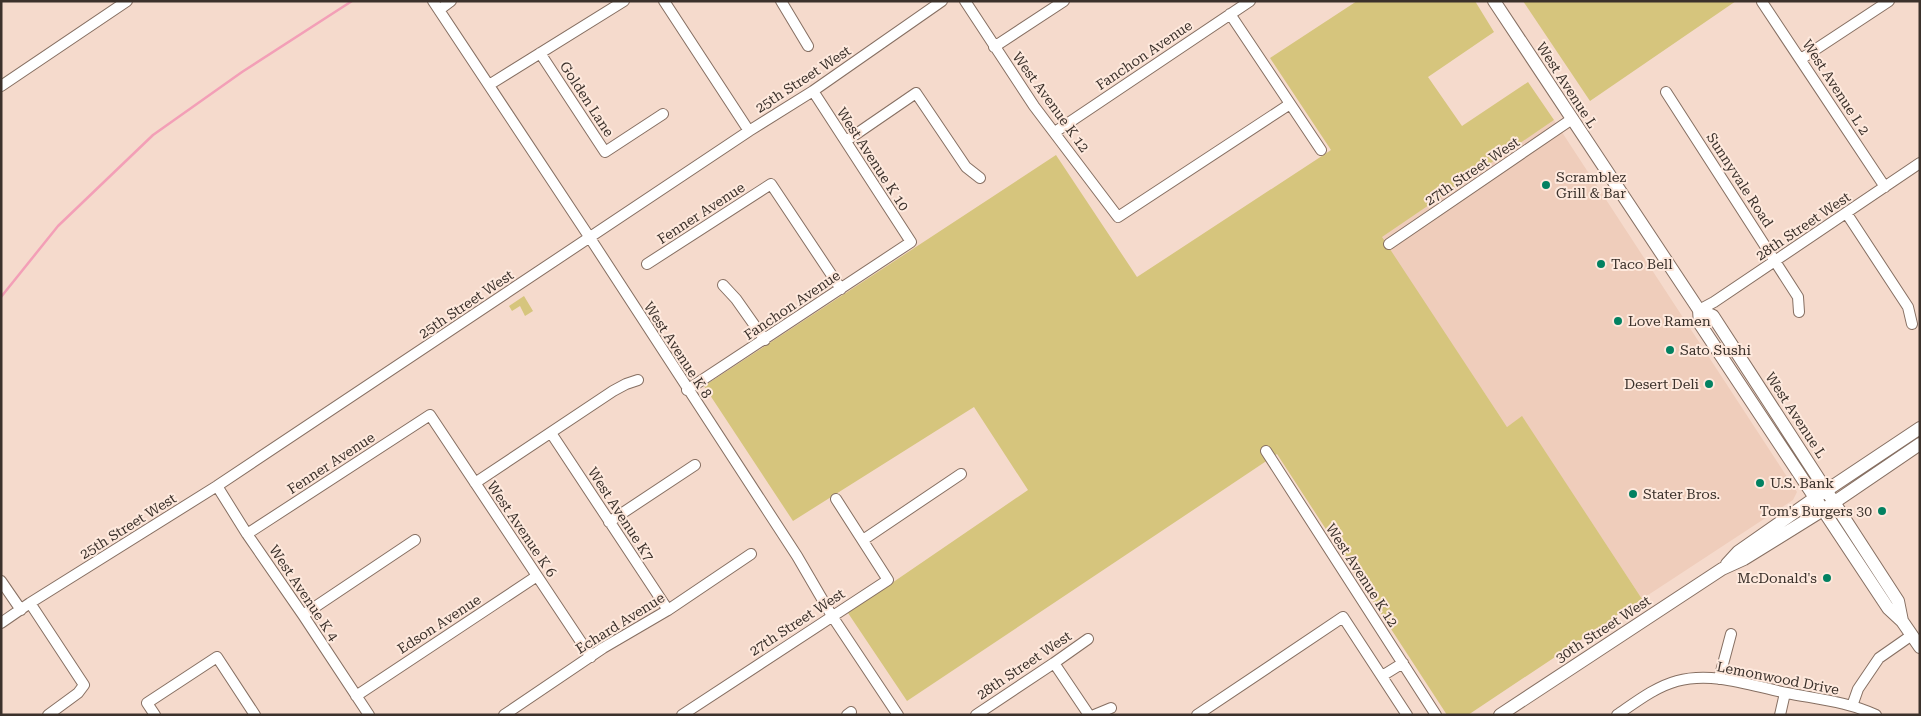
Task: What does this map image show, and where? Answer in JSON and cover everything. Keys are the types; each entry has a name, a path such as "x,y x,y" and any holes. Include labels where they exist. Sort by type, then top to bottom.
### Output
{"main road":[{"name":"West Avenue L","path":"1494,1 1699,310 1700,324 1888,608 1902,621 1920,647"},
{"name":"West Avenue L","path":"1699,310 1714,316 1898,601 1902,621"},
{"name":"30th Street West","path":"1722,569 1738,552 1920,428"},
{"name":"30th Street West","path":"1500,715 1722,569 1744,559 1823,510 1920,444"}],"street":[{"path":"1,86 127,1"},
{"path":"436,5 451,1"},
{"path":"489,85 624,1"},
{"path":"664,1 749,132"},
{"path":"781,1 808,46"},
{"name":"25th Street West","path":"1,623 217,486 813,91 942,1"},
{"name":"West Avenue K 12","path":"965,1 1034,106 1118,216 1290,104"},
{"path":"994,47 1064,1"},
{"name":"Fanchon Avenue","path":"1055,132 1250,1"},
{"path":"1801,59 1889,1"},
{"name":"West Avenue L 2","path":"1762,2 1885,187"},
{"name":"West Avenue K 8","path":"436,5 797,556 832,616 898,715"},
{"path":"1230,14 1321,150"},
{"name":"Golden Lane","path":"540,54 605,152 663,114"},
{"name":"West Avenue K 10","path":"813,91 911,242"},
{"name":"Sunnyvale Road","path":"1666,92 1776,260 1798,297 1799,312"},
{"path":"846,141 916,93 966,167 980,178"},
{"name":"27th Street West","path":"1389,244 1572,119"},
{"name":"28th Street West","path":"1699,310 1847,214 1920,163"},
{"name":"Fenner Avenue","path":"647,264 771,184 841,289"},
{"path":"1847,214 1908,307 1912,324"},
{"name":"Fanchon Avenue","path":"687,390 911,242"},
{"path":"723,285 736,299 765,340"},
{"path":"475,483 613,391 638,380"},
{"name":"Fenner Avenue","path":"247,534 430,415"},
{"name":"West Avenue K 6","path":"430,415 591,657"},
{"name":"West Avenue K7","path":"551,433 668,610"},
{"name":"West Avenue K 12","path":"1266,451 1436,715"},
{"path":"610,522 695,465"},
{"path":"836,499 863,540 961,474"},
{"name":"West Avenue K 4","path":"217,486 247,534 369,715"},
{"path":"303,615 415,540"},
{"name":"27th Street West","path":"682,715 888,580 863,540"},
{"name":"Echard Avenue","path":"504,715 591,657 668,610 751,554"},
{"name":"Edson Avenue","path":"356,696 537,576"},
{"path":"1,581 21,610"},
{"path":"30,603 84,685 78,693 48,715"},
{"path":"1197,715 1343,617 1408,715"},
{"path":"1719,679 1731,634"},
{"path":"1852,706 1858,689 1879,658 1912,636"},
{"name":"28th Street West","path":"976,715 1088,639"},
{"path":"155,715 147,703 217,656 255,715"},
{"path":"1054,663 1089,715"},
{"path":"1382,676 1403,663"},
{"name":"Lemonwood Drive","path":"1617,715 1658,688 1677,681 1695,678 1719,679 1852,706 1876,715"},
{"path":"1780,715 1785,693"},
{"path":"1094,715 1111,708"}],"shaded area":[{"path":"1357,1 1475,1 1494,32 1428,77 1462,126 1528,82 1554,120 1382,237 1507,427 1522,416 1642,599 1468,715 1447,715 1277,454 907,701 848,613 1028,490 974,407 793,521 704,386 1056,155 1137,277 1331,150 1270,58"},
{"path":"1523,1 1736,1 1590,101"},
{"path":"1554,120 1797,492 1793,500 1642,599 1522,417 1507,427 1381,237"},
{"path":"524,296 533,311 525,316 520,306 512,311 509,306"}],"waterway":[{"path":"1,297 58,226 153,135 242,72 352,1"}],"place":[{"name":"Scramblez Grill & Bar","path":"1546,185"},
{"name":"Taco Bell","path":"1601,264"},
{"name":"Love Ramen","path":"1618,321"},
{"name":"Sato Sushi","path":"1670,350"},
{"name":"Desert Deli","path":"1709,384"},
{"name":"U.S. Bank","path":"1760,483"},
{"name":"Stater Bros.","path":"1633,494"},
{"name":"Tom's Burgers 30","path":"1882,511"},
{"name":"McDonald's","path":"1827,578"}]}
